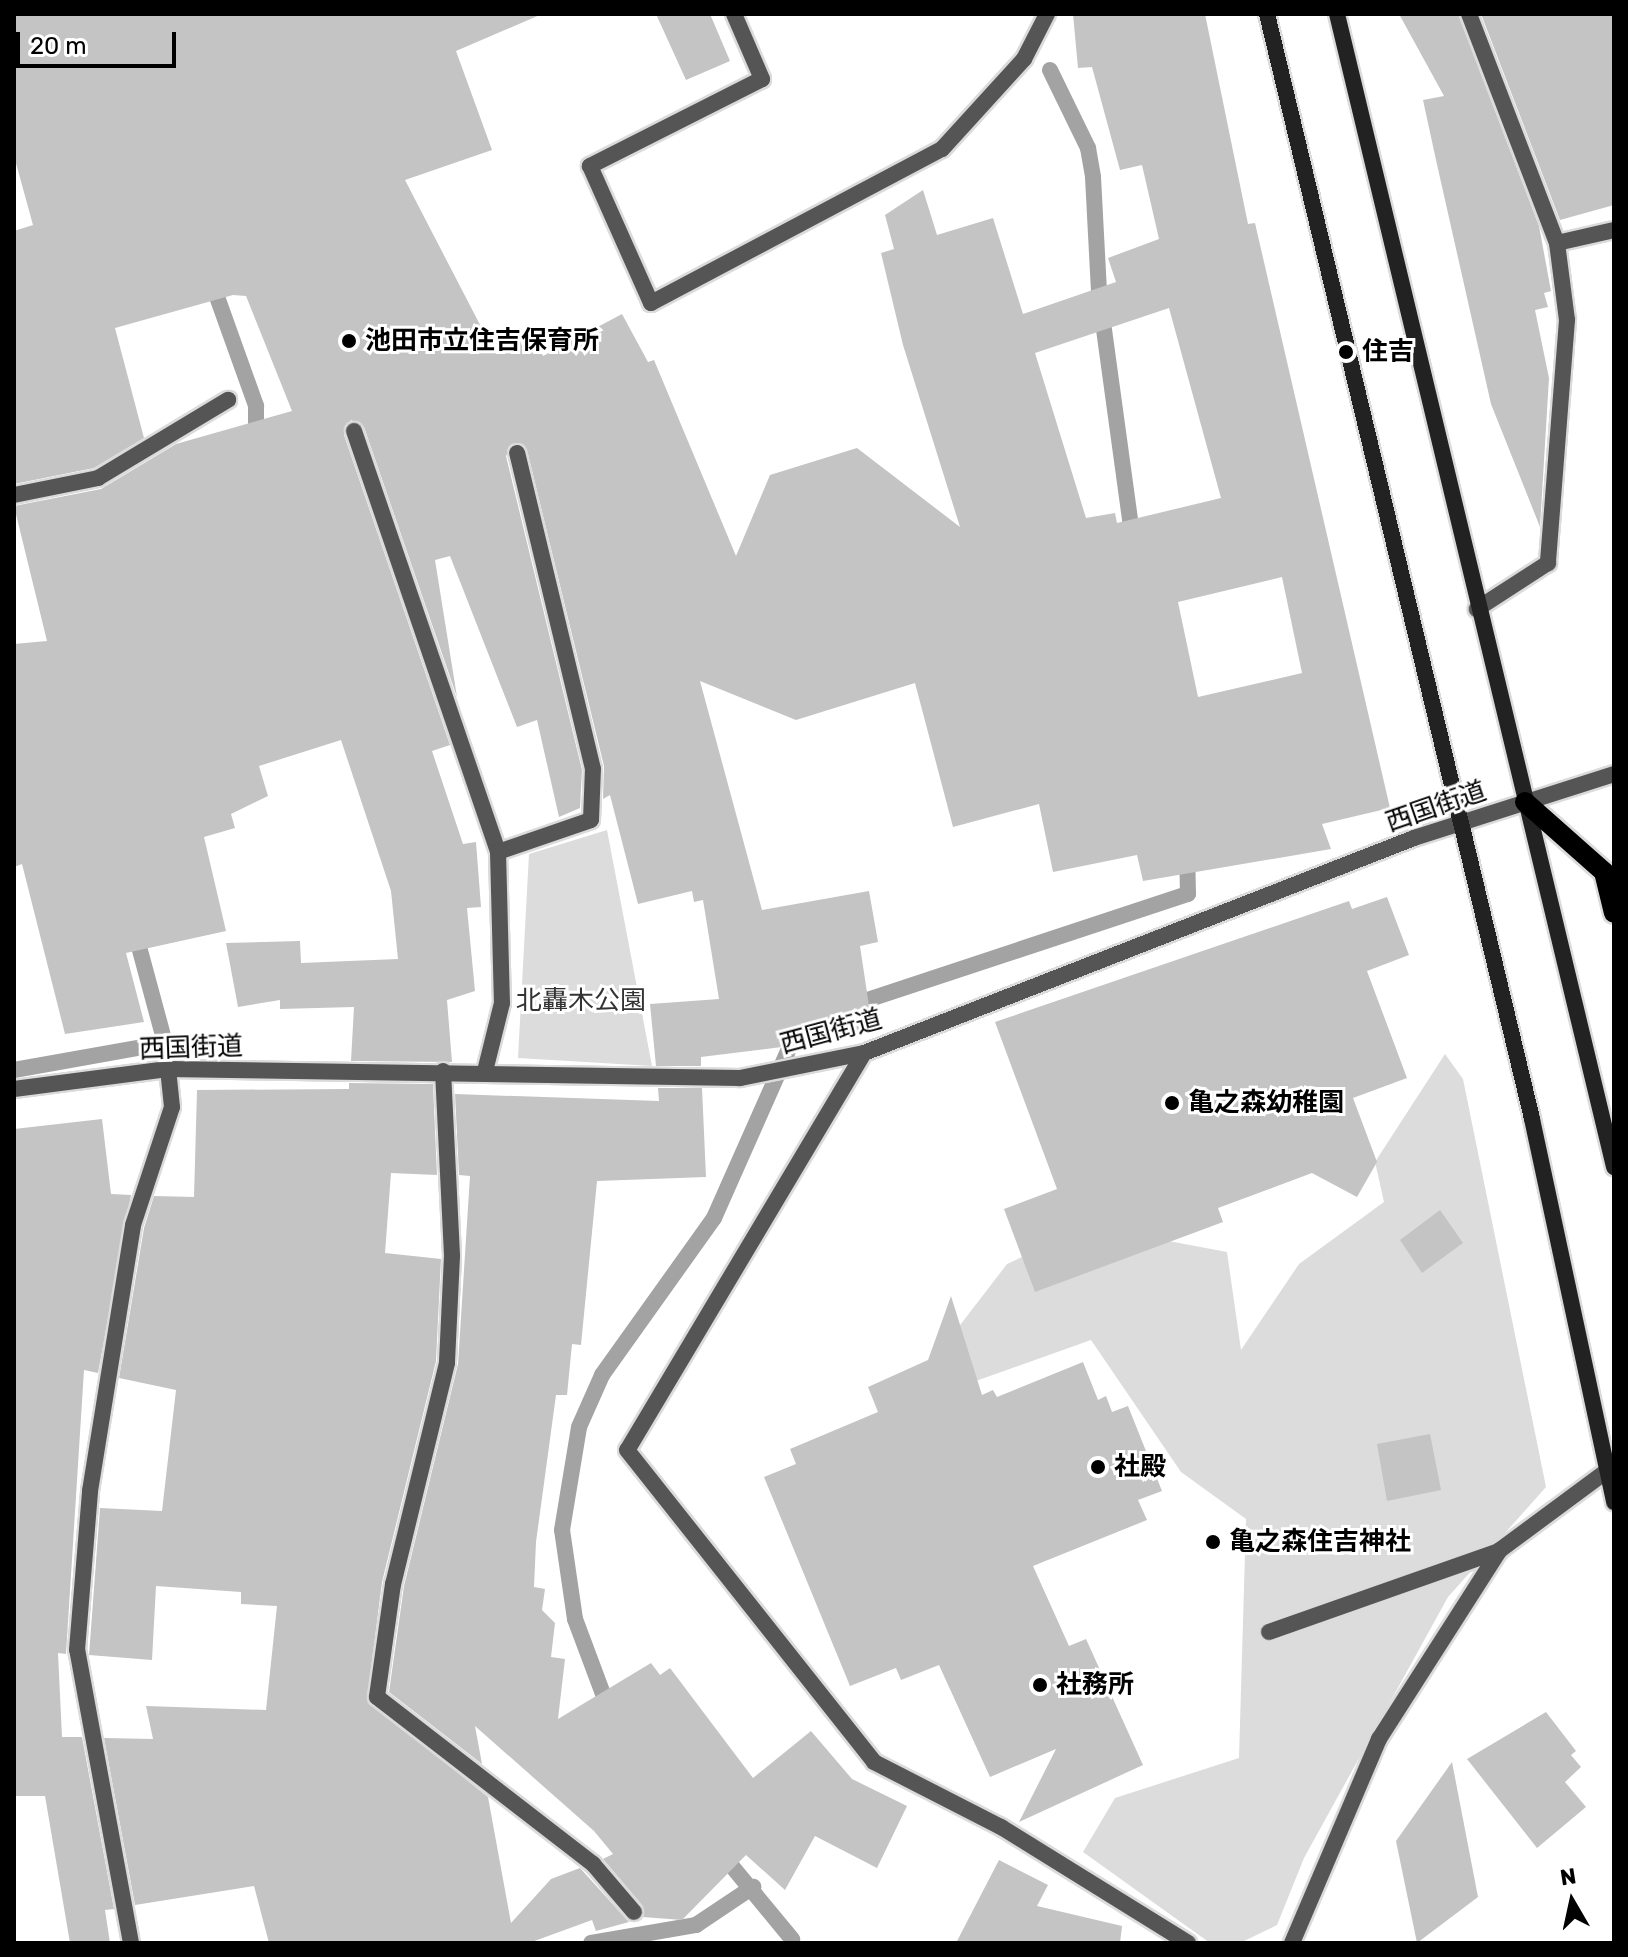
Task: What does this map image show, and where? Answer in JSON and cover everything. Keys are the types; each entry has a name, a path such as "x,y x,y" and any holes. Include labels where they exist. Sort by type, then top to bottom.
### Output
{"main road":[{"path":"1525,802 1604,872 1614,913"}],"street":[{"path":"734,14 762,79 590,166 651,303 942,149 1024,59 1047,14"},
{"path":"1267,14 1460,823 1614,1502"},
{"path":"1337,14 1477,609 1614,1167"},
{"path":"1469,14 1518,126 1557,243 1567,320 1548,563 1477,609"},
{"path":"1557,243 1614,230"},
{"path":"14,495 98,478 228,400"},
{"path":"354,431 498,852 502,1003 485,1071"},
{"path":"498,852 591,820 593,769 517,453"},
{"name":"西国街道","path":"14,1089 168,1069 485,1071 740,1078 864,1053 1460,823 1614,774"},
{"path":"864,1053 627,1450 874,1762 1001,1827 1188,1943"},
{"path":"131,1943 77,1650 93,1475 133,1225 172,1107 168,1069"},
{"path":"443,1071 452,1256 447,1363 393,1584 377,1697 581,1854 634,1912"},
{"path":"1269,1632 1500,1550 1608,1470"},
{"path":"1292,1943 1379,1739 1500,1550"}],"green space":[{"name":"北轟木公園","path":"607,830 652,1066 518,1058 529,854"},
{"path":"1445,1054 1463,1079 1546,1487 1448,1597 1304,1858 1277,1925 1240,1943 1210,1943 1083,1852 1115,1798 1239,1758 1246,1519 1181,1472 1091,1340 970,1383 944,1346 1007,1264 1089,1226 1227,1252 1241,1350 1299,1264 1384,1202 1375,1162"}],"building":[{"path":"14,14 542,14 456,51 492,150 405,180 491,346 531,326 543,356 622,314 648,362 654,360 736,556 770,475 857,448 960,527 903,345 881,253 894,249 885,215 923,190 937,235 993,218 1023,314 1116,282 1108,258 1159,239 1142,165 1120,170 1092,67 1078,68 1073,14 1205,14 1248,224 1255,223 1390,808 1322,824 1331,849 1143,881 1137,855 1053,872 1039,804 953,827 915,683 796,720 700,681 762,910 869,891 878,942 860,946 872,1026 821,1042 701,1057 701,1066 656,1066 650,1004 719,999 703,900 694,902 692,891 638,904 610,795 603,799 604,766 527,450 514,443 506,456 582,770 580,808 559,817 537,720 517,727 450,556 435,560 457,697 364,427 351,420 344,435 450,745 432,751 463,844 476,842 481,907 467,908 475,991 447,1000 452,1062 351,1061 354,1007 280,1009 280,1000 238,1007 226,943 300,941 301,963 398,959 391,891 341,740 259,766 268,796 231,814 235,828 204,837 226,931 126,953 144,1022 65,1034 22,864 14,867 14,644 47,641 14,506 101,489 176,444 292,411 246,296 233,295 115,328 144,438 94,468 14,484 14,231 33,225 14,156","holes":["1169,308 1221,498 1117,523 1115,513 1086,518 1035,353","1282,577 1302,673 1198,697 1178,602"]},
{"path":"656,14 710,14 730,61 686,80"},
{"path":"1399,14 1458,14 1539,226 1551,291 1544,293 1548,307 1535,310 1549,378 1540,527 1491,404 1436,160 1423,100 1444,96"},
{"path":"1481,14 1614,14 1614,205 1560,220"},
{"name":"亀之森幼稚園","path":"1387,897 1409,955 1367,971 1407,1078 1353,1098 1377,1162 1357,1197 1312,1173 1218,1208 1223,1222 1035,1292 1004,1209 1057,1189 995,1022 1349,901 1352,909"},
{"path":"349,1083 433,1084 437,1175 391,1173 385,1253 441,1259 436,1361 382,1582 367,1700 488,1797 511,1923 551,1879 580,1868 629,1922 596,1931 592,1920 529,1943 269,1943 254,1886 135,1905 104,1738 153,1739 146,1706 266,1710 277,1606 241,1604 241,1592 156,1586 152,1660 89,1655 100,1508 162,1511 176,1390 119,1378 144,1228 154,1196 194,1197 197,1090 349,1089"},
{"path":"658,1088 702,1088 706,1177 597,1181 581,1345 572,1344 567,1395 556,1395 536,1542 534,1587 545,1589 542,1610 555,1623 551,1657 565,1659 558,1719 651,1663 660,1675 670,1668 753,1778 811,1731 852,1779 907,1806 877,1868 815,1836 785,1890 746,1855 682,1920 643,1917 642,1905 603,1859 613,1854 594,1831 475,1726 482,1764 389,1692 404,1586 458,1364 470,1176 459,1175 455,1094 659,1101"},
{"path":"102,1119 111,1194 131,1195 98,1373 84,1370 66,1654 58,1653 62,1737 82,1737 114,1909 105,1910 110,1943 70,1943 45,1796 14,1796 14,1129"},
{"path":"1440,1210 1463,1243 1422,1273 1400,1240"},
{"path":"951,1296 982,1395 993,1390 997,1397 1083,1362 1098,1400 1106,1396 1112,1412 1128,1406 1162,1491 1138,1500 1147,1520 1033,1566 1069,1646 1086,1639 1143,1765 1019,1822 1056,1749 990,1777 939,1665 901,1680 896,1668 850,1686 764,1477 796,1464 790,1449 878,1412 868,1387 928,1360"},
{"path":"1430,1434 1441,1490 1387,1501 1377,1444"},
{"path":"1546,1712 1576,1751 1571,1755 1581,1767 1565,1782 1586,1807 1537,1848 1467,1759"},
{"path":"1452,1762 1478,1897 1417,1943 1396,1841"},
{"path":"999,1860 1048,1885 1037,1906 1122,1926 1120,1943 956,1943"}],"waterway":[{"path":"1050,70 1088,148 1093,177 1099,293 1133,540"},
{"path":"211,280 256,406 256,441"},
{"path":"849,1006 1188,894 1187,851"},
{"path":"14,1070 165,1043 135,932"},
{"path":"609,1710 575,1619 562,1530 579,1427 602,1375 714,1218 799,1026"},
{"path":"721,1853 792,1939"},
{"path":"591,1943 696,1925 753,1887"}],"place":[{"name":"池田市立住吉保育所","path":"349,341"},
{"name":"住吉","path":"1346,352"},
{"name":"亀之森幼稚園","path":"1172,1103"},
{"name":"社殿","path":"1098,1467"},
{"name":"亀之森住吉神社","path":"1213,1542"},
{"name":"社務所","path":"1040,1685"}]}
